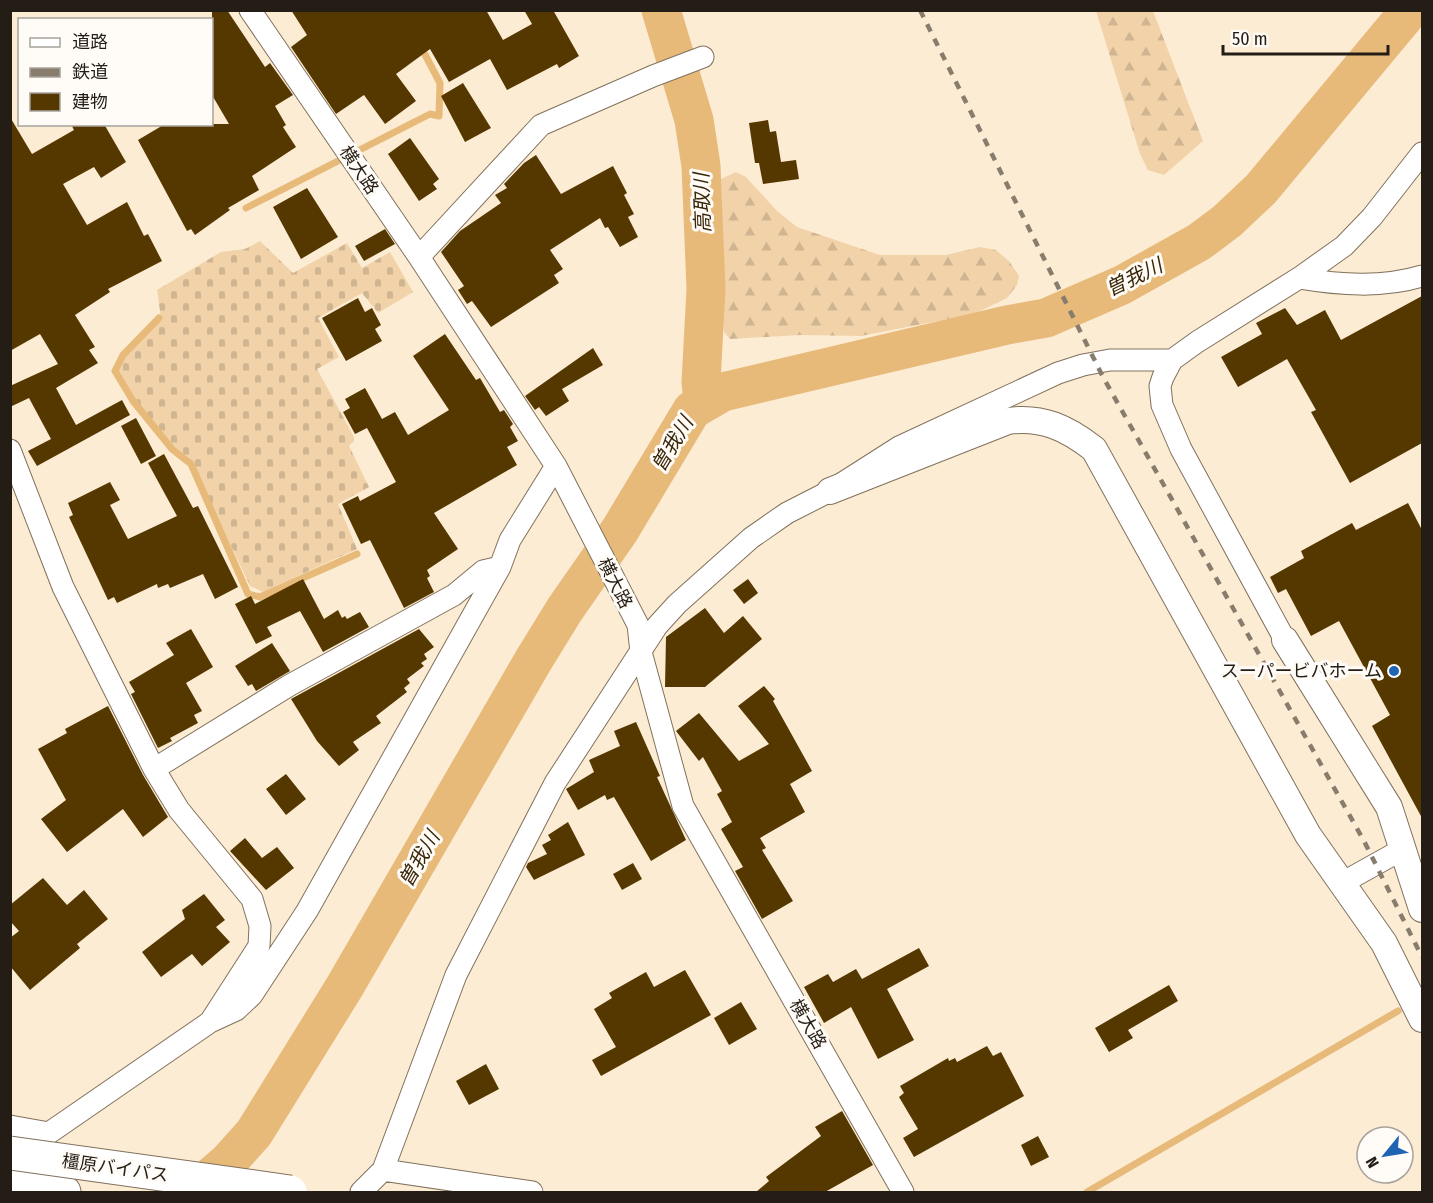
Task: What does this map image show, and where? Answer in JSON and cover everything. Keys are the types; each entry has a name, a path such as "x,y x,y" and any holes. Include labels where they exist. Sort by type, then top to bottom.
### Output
{"highway":[{"name":"橿原バイパス","path":"10,1153 290,1192"},
{"name":"橿原バイパス","path":"10,1185 64,1192"}],"street":[{"name":"横大路","path":"250,10 419,257 559,474 638,625 641,652 683,806 903,1192"},
{"path":"419,257 541,125 653,76 703,57"},
{"path":"1422,153 1372,218 1344,246 1299,278 1172,360 1160,386 1162,405 1218,520 1285,640 1389,807 1422,909"},
{"path":"1299,278 1338,284 1375,284 1422,276"},
{"path":"361,1192 383,1170 456,975 555,783 657,626 677,604 751,538 787,513 830,491 927,432 1032,388 1058,374 1110,360 1172,360"},
{"path":"830,491 1008,422 1026,418 1048,422 1071,431 1094,449 1109,472 1308,836 1384,943 1422,1020"},
{"path":"10,450 63,587 154,769 179,810 252,899 260,926 259,946 210,1022"},
{"path":"10,1168 49,1133 210,1022 236,1010 252,994 307,911 500,567 510,540 559,474"},
{"path":"154,769 290,685 454,595 483,571 500,567"},
{"path":"1342,883 1403,849"},
{"path":"10,1126 49,1133"},
{"path":"383,1170 532,1192"}],"green space":[{"path":"1096,11 1153,11 1203,141 1164,175 1148,170 1140,154"},
{"path":"736,172 746,177 777,211 797,227 880,255 946,255 980,247 996,250 1009,261 1019,276 1017,285 1007,298 974,314 861,336 800,335 730,339 724,332 723,323 721,179"},
{"path":"260,241 293,273 347,243 362,268 390,252 413,292 378,313 362,293 318,318 339,357 317,369 354,437 354,441 349,446 369,487 338,504 357,549 263,592 250,586 190,459 168,441 143,410 118,372 117,365 161,318 157,290 221,252 245,249"}],"building":[{"path":"212,10 227,10 265,67 270,63 293,95 275,106 286,125 283,127 296,147 252,176 259,190 228,208 230,210 195,235 191,229 187,231 138,140 162,126 229,124 213,97"},
{"path":"291,10 486,10 503,40 532,24 524,10 553,10 579,56 559,68 557,64 507,90 490,59 449,82 430,49 396,74 416,101 385,124 364,95 336,114 291,47 307,35"},
{"path":"463,83 491,128 465,142 441,96"},
{"path":"10,117 32,154 74,130 72,126 105,126 126,162 101,178 94,167 63,184 87,225 127,202 144,236 148,234 162,261 108,289 110,292 75,315 95,347 89,350 98,363 56,388 76,425 122,400 130,415 37,466 28,451 51,439 29,398 10,407 10,386 58,364 40,334 10,351"},
{"path":"768,120 770,132 776,131 781,162 796,160 799,179 763,184 759,163 755,163 749,123"},
{"path":"410,138 439,179 433,184 437,189 419,201 388,154"},
{"path":"536,155 561,194 613,166 627,193 624,195 634,214 628,217 638,237 620,247 600,218 550,250 563,269 554,275 559,283 491,327 472,301 467,304 458,290 464,286 441,252 460,231 501,203 495,195 507,188 504,184 524,163"},
{"path":"307,188 338,237 301,259 273,207"},
{"path":"385,229 395,244 364,261 355,246"},
{"path":"1422,296 1422,443 1350,483 1311,412 1316,410 1287,359 1238,387 1221,357 1262,334 1256,323 1285,308 1297,325 1325,310 1341,340"},
{"path":"358,298 365,312 372,308 381,325 375,329 382,341 346,361 322,318"},
{"path":"445,334 476,380 480,378 500,412 504,410 513,424 510,427 518,441 507,447 517,465 434,513 458,549 427,570 430,576 427,578 434,592 404,608 370,540 361,544 342,504 358,496 360,501 396,482 367,428 355,434 343,412 350,408 345,399 365,388 382,419 395,412 408,435 449,410 413,356"},
{"path":"593,348 603,365 562,389 569,401 546,416 539,407 535,410 525,396"},
{"path":"136,418 156,456 141,464 121,426"},
{"path":"164,454 193,508 198,506 238,587 215,599 203,574 170,588 168,584 158,588 157,584 117,603 114,597 108,600 69,517 73,515 68,503 110,482 120,500 110,505 128,539 177,516 148,463"},
{"path":"1408,503 1422,530 1422,818 1372,726 1390,715 1339,621 1311,636 1286,589 1278,593 1270,577 1304,558 1301,551 1352,523 1356,530"},
{"path":"303,579 324,619 338,610 342,618 345,616 347,619 360,612 369,627 323,652 300,611 267,627 272,636 256,644 235,604 251,596 255,604"},
{"path":"748,579 758,593 744,604 733,590"},
{"path":"705,608 724,633 743,616 762,639 705,687 665,687 666,637"},
{"path":"191,629 213,667 186,683 202,711 194,715 198,723 170,738 172,741 158,748 131,694 135,692 129,682 174,655 166,643"},
{"path":"419,629 434,647 424,654 427,659 421,663 424,666 407,679 410,683 404,688 407,692 376,716 381,723 353,742 359,750 339,766 317,741 291,699"},
{"path":"272,643 290,671 256,691 252,684 248,686 235,666"},
{"path":"764,686 775,699 773,701 812,771 790,784 805,812 760,838 766,848 762,850 793,901 762,919 735,871 743,867 721,829 732,822 717,794 722,791 703,757 699,761 676,731 699,713 739,761 769,744 738,706"},
{"path":"108,706 143,775 168,817 143,837 123,809 67,852 41,819 66,800 38,749 67,733 65,729"},
{"path":"636,722 660,776 657,777 686,840 651,861 614,797 607,800 605,795 578,810 566,789 594,772 589,760 620,746 614,731"},
{"path":"286,774 306,799 286,815 266,789"},
{"path":"568,822 585,855 534,880 526,867 528,863 547,854 542,845 551,840 548,835"},
{"path":"245,838 262,858 277,847 294,868 266,890 230,851"},
{"path":"633,863 642,879 622,890 613,874"},
{"path":"43,878 67,905 84,890 108,919 77,944 80,948 30,990 10,966 10,938 19,931 10,921 10,905"},
{"path":"204,894 225,920 216,927 230,942 202,966 192,954 161,977 142,952 185,919 182,910"},
{"path":"919,948 929,966 887,989 914,1040 878,1059 851,1007 824,1023 804,987 828,974 833,982 856,969 862,979"},
{"path":"685,970 711,1015 601,1076 592,1060 616,1047 594,1009 612,998 609,993 646,972 654,987"},
{"path":"1169,985 1178,1001 1128,1030 1133,1038 1109,1052 1095,1028"},
{"path":"741,1002 757,1029 729,1045 714,1018"},
{"path":"987,1046 993,1056 1001,1052 1024,1096 914,1157 903,1138 918,1129 899,1097 904,1093 900,1086 948,1058 949,1061 955,1058 957,1062"},
{"path":"486,1064 499,1089 469,1105 456,1081"},
{"path":"842,1111 873,1165 825,1192 756,1192 769,1181 766,1177 821,1136 815,1127"},
{"path":"1038,1136 1049,1157 1031,1166 1021,1145"}],"waterway":[{"name":"高取川","path":"661,10 694,120 701,166 706,289 701,382 703,401"},
{"name":"曽我川","path":"193,1192 228,1162 254,1133 345,986 533,661 565,609 620,530 692,410 723,392 1007,325 1046,318 1122,285 1199,242 1227,221 1261,189 1410,10"},
{"path":"246,208 430,114 439,116 440,83 421,47"},
{"path":"159,318 123,355 115,371 133,401 172,449 191,464 248,594 260,597 357,554"},
{"path":"1087,1192 1398,1011"}],"railway":[{"path":"920,10 1103,377 1364,841 1422,957"}],"place":[{"name":"スーパービバホーム","path":"1394,671"}]}
